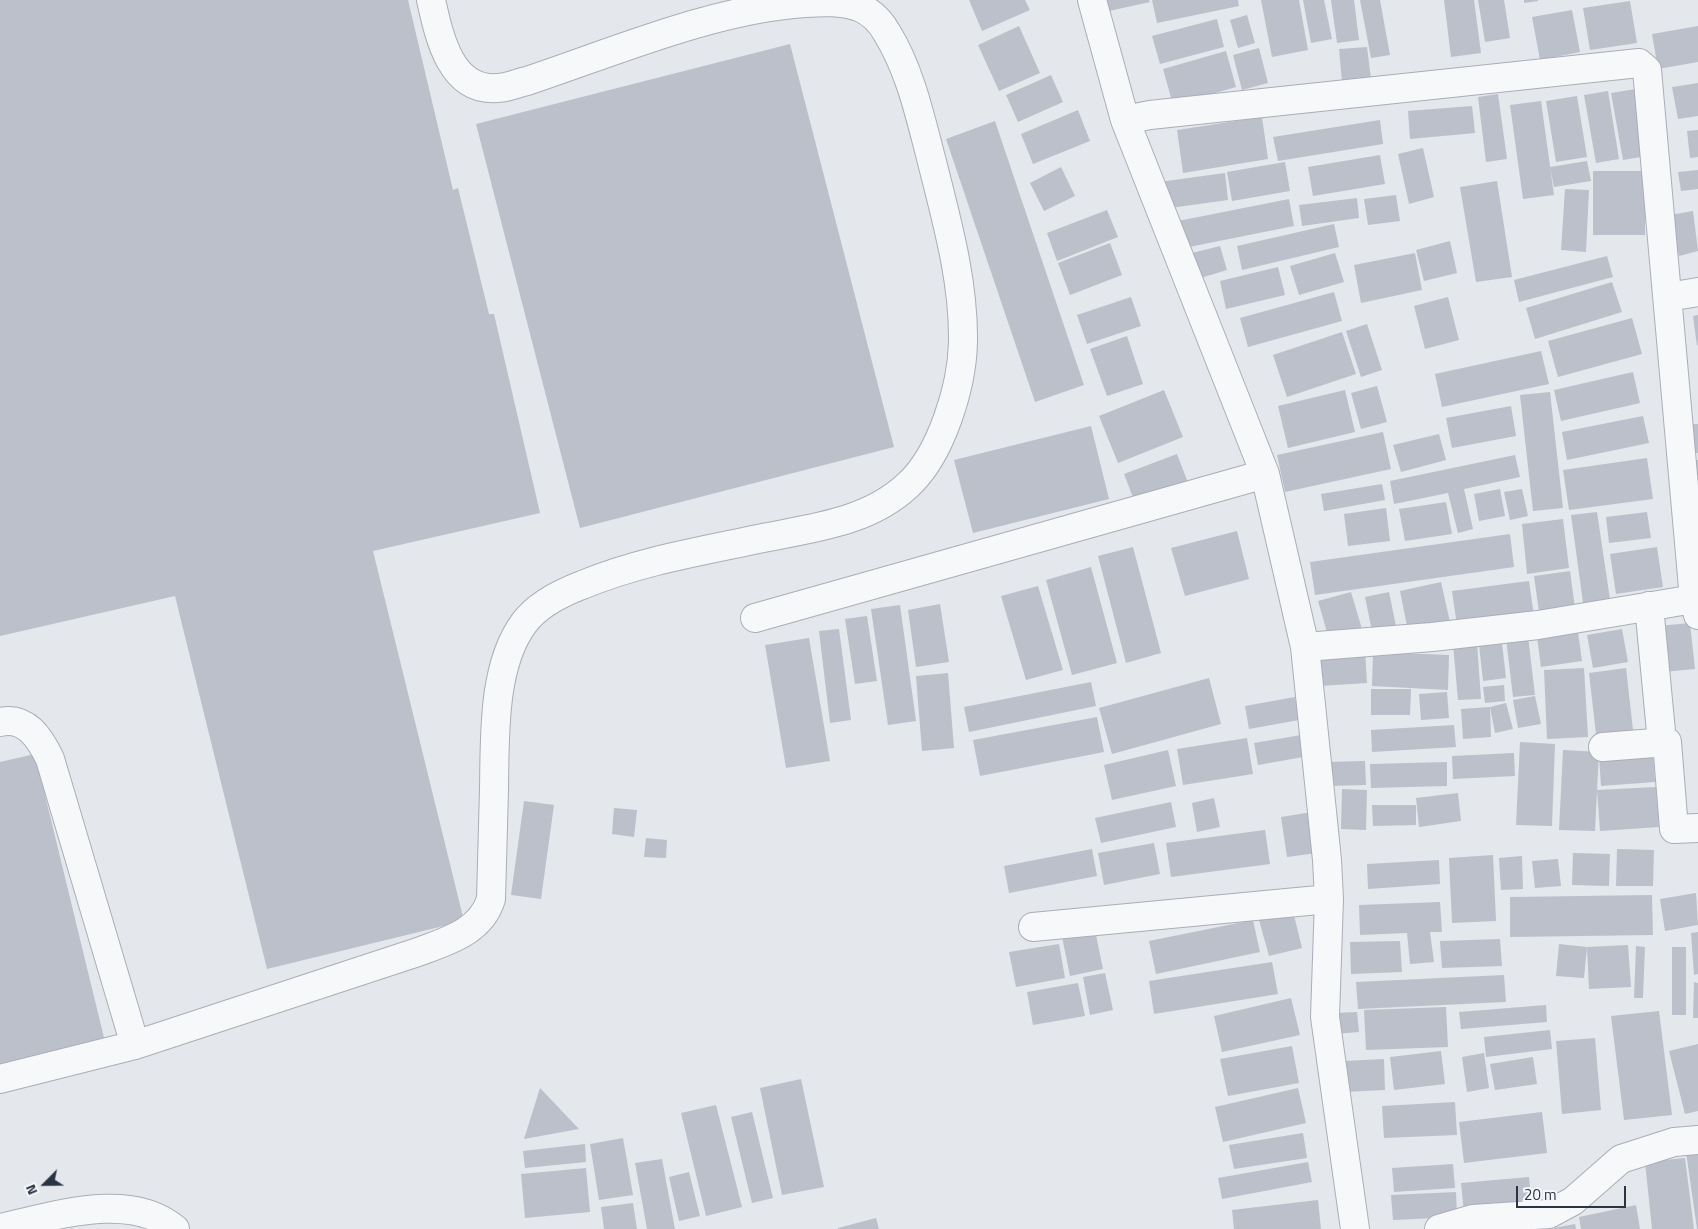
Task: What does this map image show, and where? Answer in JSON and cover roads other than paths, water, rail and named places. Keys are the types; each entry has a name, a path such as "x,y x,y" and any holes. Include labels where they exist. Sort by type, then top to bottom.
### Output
{"street":[{"path":"0,1079 136,1045 418,952 450,940 472,927 485,914 491,899 496,720 502,675 516,633 527,618 552,598 612,572 830,524 872,510 894,498 920,472 950,409 959,372 963,344 961,304 948,227 922,122 904,68 888,33 868,12 836,2 754,9 709,20 527,81 501,88 489,88 465,79 452,64 443,42 432,0"},
{"path":"1092,0 1125,120 1265,474 1305,647 1327,860 1329,899 1325,1017 1355,1229"},
{"path":"1125,120 1170,113 1639,62 1647,70 1696,607 1649,606 1538,625 1451,635 1305,647"},
{"path":"1668,297 1698,292"},
{"path":"755,618 1265,474"},
{"path":"1649,606 1662,742"},
{"path":"0,722 13,720 26,726 39,738 50,759 136,1045"},
{"path":"1603,746 1667,742 1674,829 1698,828"},
{"path":"1033,928 1329,899"},
{"path":"1439,1229 1473,1219 1549,1214 1573,1201 1621,1159 1674,1142 1698,1140"},
{"path":"0,1228 110,1208 132,1209 152,1214 174,1229"}]}
